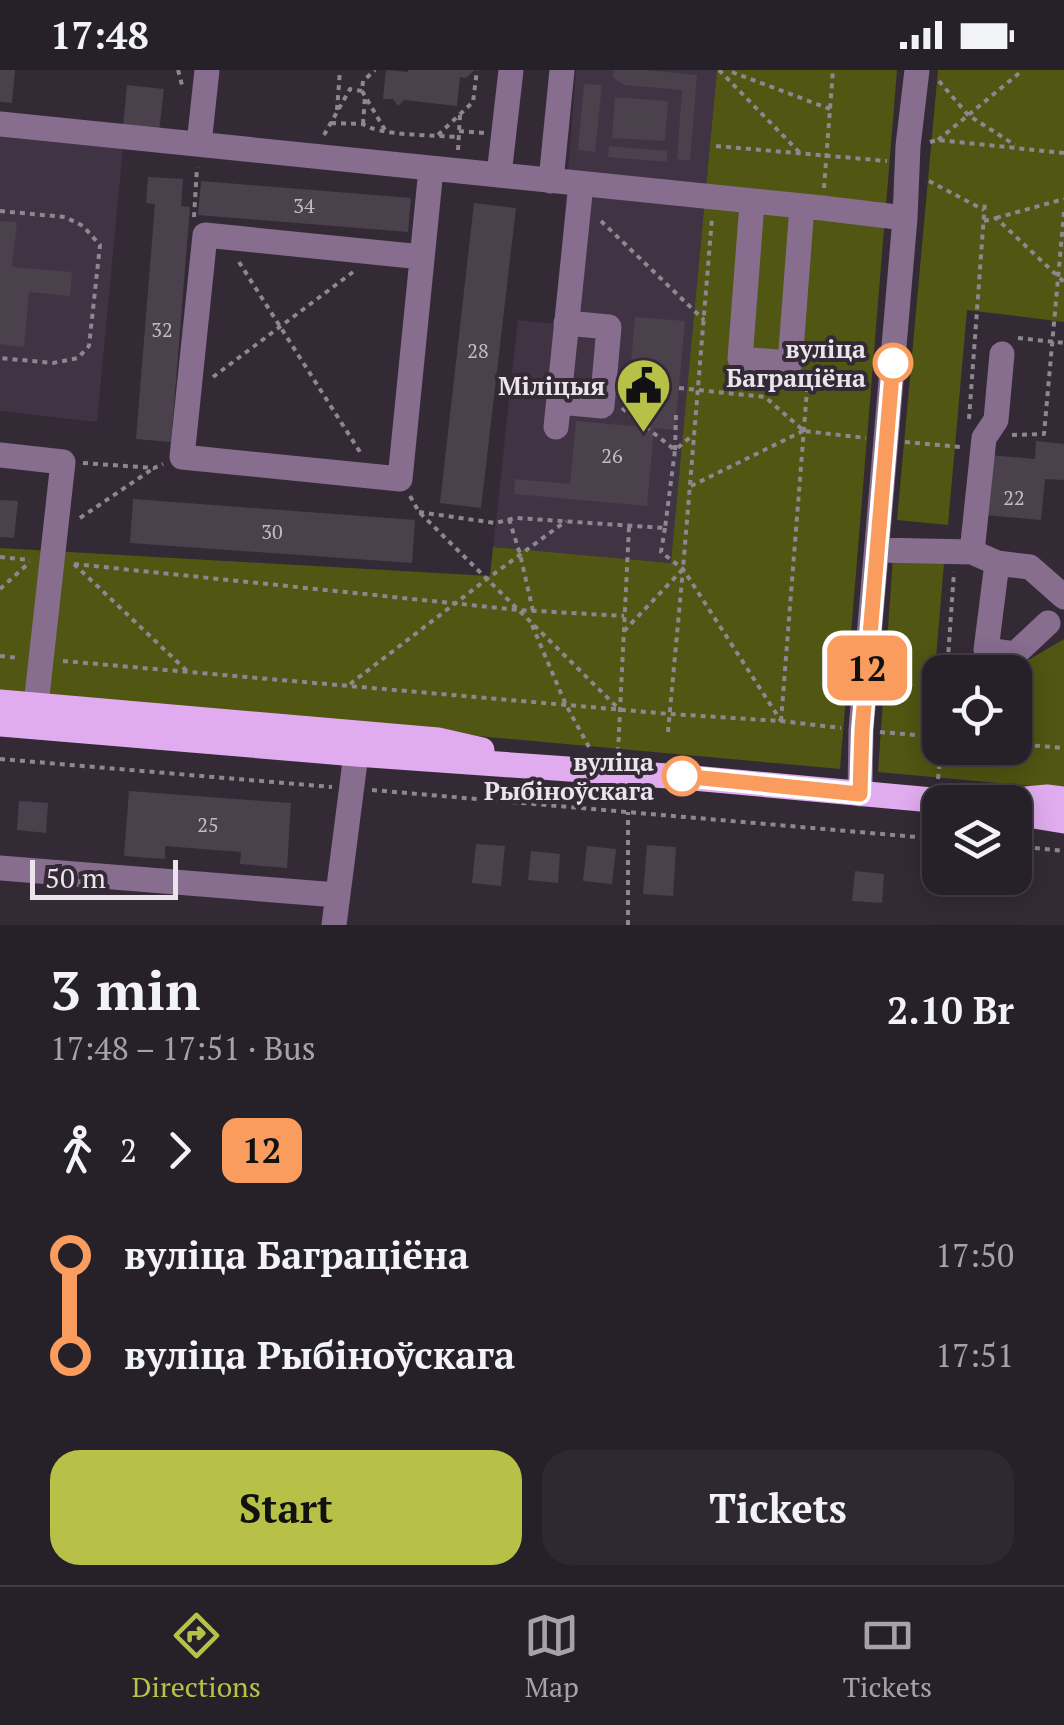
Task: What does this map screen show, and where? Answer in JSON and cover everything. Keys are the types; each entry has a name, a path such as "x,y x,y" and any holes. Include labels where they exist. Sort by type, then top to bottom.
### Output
{"main road":[{"path":"0,702 438,740 565,768"},
{"path":"0,724 922,799"},
{"path":"1032,799 1064,799"},
{"path":"1032,816 1064,821"}],"street":[{"path":"199,144 207,70"},
{"path":"499,175 511,70"},
{"path":"551,181 562,70"},
{"path":"860,794 862,730 917,70"},
{"path":"0,124 551,181 580,192 714,198 905,218"},
{"path":"422,257 214,236 182,457 388,478 422,257 431,169"},
{"path":"566,323 610,327 602,406 557,414 566,323 580,192"},
{"path":"752,202 740,359 790,363 795,268 812,207"},
{"path":"972,552 984,438 996,420 1002,354"},
{"path":"0,455 63,462 55,535 63,563 41,660 36,705"},
{"path":"877,550 972,552 997,563 1030,567 1064,598"},
{"path":"997,563 986,650 1015,654 1048,623"},
{"path":"334,925 356,754"},
{"path":"0,868 338,895"}],"path":[{"path":"336,114 340,70"},
{"path":"363,124 362,81 375,70"},
{"path":"438,135 473,102 477,70"},
{"path":"719,70 802,155"},
{"path":"812,207 830,110 833,70"},
{"path":"930,70 968,115 1019,148"},
{"path":"938,140 1023,70"},
{"path":"727,78 732,71 830,110"},
{"path":"312,156 350,90 364,93 386,131"},
{"path":"458,155 460,115"},
{"path":"331,123 438,135 490,133"},
{"path":"199,144 193,215 214,236 388,478 619,710"},
{"path":"907,169 984,210"},
{"path":"580,192 704,320"},
{"path":"668,732 714,198"},
{"path":"984,221 1064,198"},
{"path":"0,211 65,217 82,226 100,245 90,346 78,358 53,363 0,358"},
{"path":"1012,434 1044,434 1064,212"},
{"path":"996,218 1064,282"},
{"path":"189,395 380,253"},
{"path":"781,721 808,375"},
{"path":"679,388 765,397 804,431"},
{"path":"602,406 625,408 674,450"},
{"path":"676,415 661,552 682,569 781,721"},
{"path":"691,486 804,431 983,449"},
{"path":"674,450 695,433"},
{"path":"55,535 154,468 182,457"},
{"path":"63,462 154,468"},
{"path":"419,512 495,523 516,518 665,528"},
{"path":"509,519 533,611"},
{"path":"348,686 566,522"},
{"path":"602,771 618,755 629,526"},
{"path":"0,557 33,560 0,589"},
{"path":"63,563 454,604 624,616"},
{"path":"63,563 188,672"},
{"path":"624,631 682,569"},
{"path":"530,622 566,705"},
{"path":"0,656 922,735"},
{"path":"1032,745 1064,748"},
{"path":"0,759 922,837"},
{"path":"628,812 628,925"},
{"path":"1032,848 1064,851"}],"shaded area":[{"path":"576,70 717,70 672,563 493,547 518,320 556,324"},
{"path":"0,135 123,147 97,422 0,411"}],"green space":[{"path":"717,70 897,70 840,769 0,698 0,548 490,576 493,547 671,563"},
{"path":"938,70 1064,70 1064,322 967,310 948,525 897,520"},
{"path":"893,557 944,563 936,655 922,655 922,765 1032,765 1032,658 1064,639 1064,789 878,772"}],"building":[{"path":"0,70 15,70 12,103 0,102"},
{"path":"386,70 475,70 466,78 460,77 457,106 404,100 398,106 393,99 383,99"},
{"path":"613,70 697,75 690,161 677,159 682,90 624,85 613,78"},
{"path":"584,84 602,85 595,152 578,150"},
{"path":"127,85 164,89 159,131 123,127"},
{"path":"615,97 668,101 665,141 612,138"},
{"path":"609,146 667,151 667,162 608,157"},
{"path":"148,177 183,179 181,206 190,207 171,442 136,439 155,204 146,203"},
{"path":"201,181 411,198 408,232 198,215"},
{"path":"474,203 516,208 481,508 440,503"},
{"path":"0,221 17,222 12,267 72,272 70,296 29,292 24,347 0,344"},
{"path":"635,317 685,321 675,430 654,428 647,506 514,494 515,479 570,484 576,421 643,427 646,401 628,399"},
{"path":"1036,441 1064,444 1064,480 1045,479 1041,520 984,515 989,455 1035,459"},
{"path":"133,499 415,520 412,563 130,543"},
{"path":"0,500 18,501 14,538 0,537"},
{"path":"129,791 291,803 287,868 240,864 241,852 165,846 165,859 124,856"},
{"path":"19,801 48,803 46,833 17,830"},
{"path":"476,844 505,846 501,886 472,883"},
{"path":"647,845 676,847 673,896 643,894"},
{"path":"587,846 616,849 612,884 583,881"},
{"path":"531,851 560,854 558,883 528,880"},
{"path":"855,871 884,874 882,903 852,901"}],"bus line":[{"name":"12","path":"682,776 860,794 893,363"}],"place":[{"name":"вуліца Баграціёна","path":"893,363"},
{"name":"Міліцыя","path":"644,435"},
{"name":"вуліца Рыбіноўскага","path":"682,776"}]}
